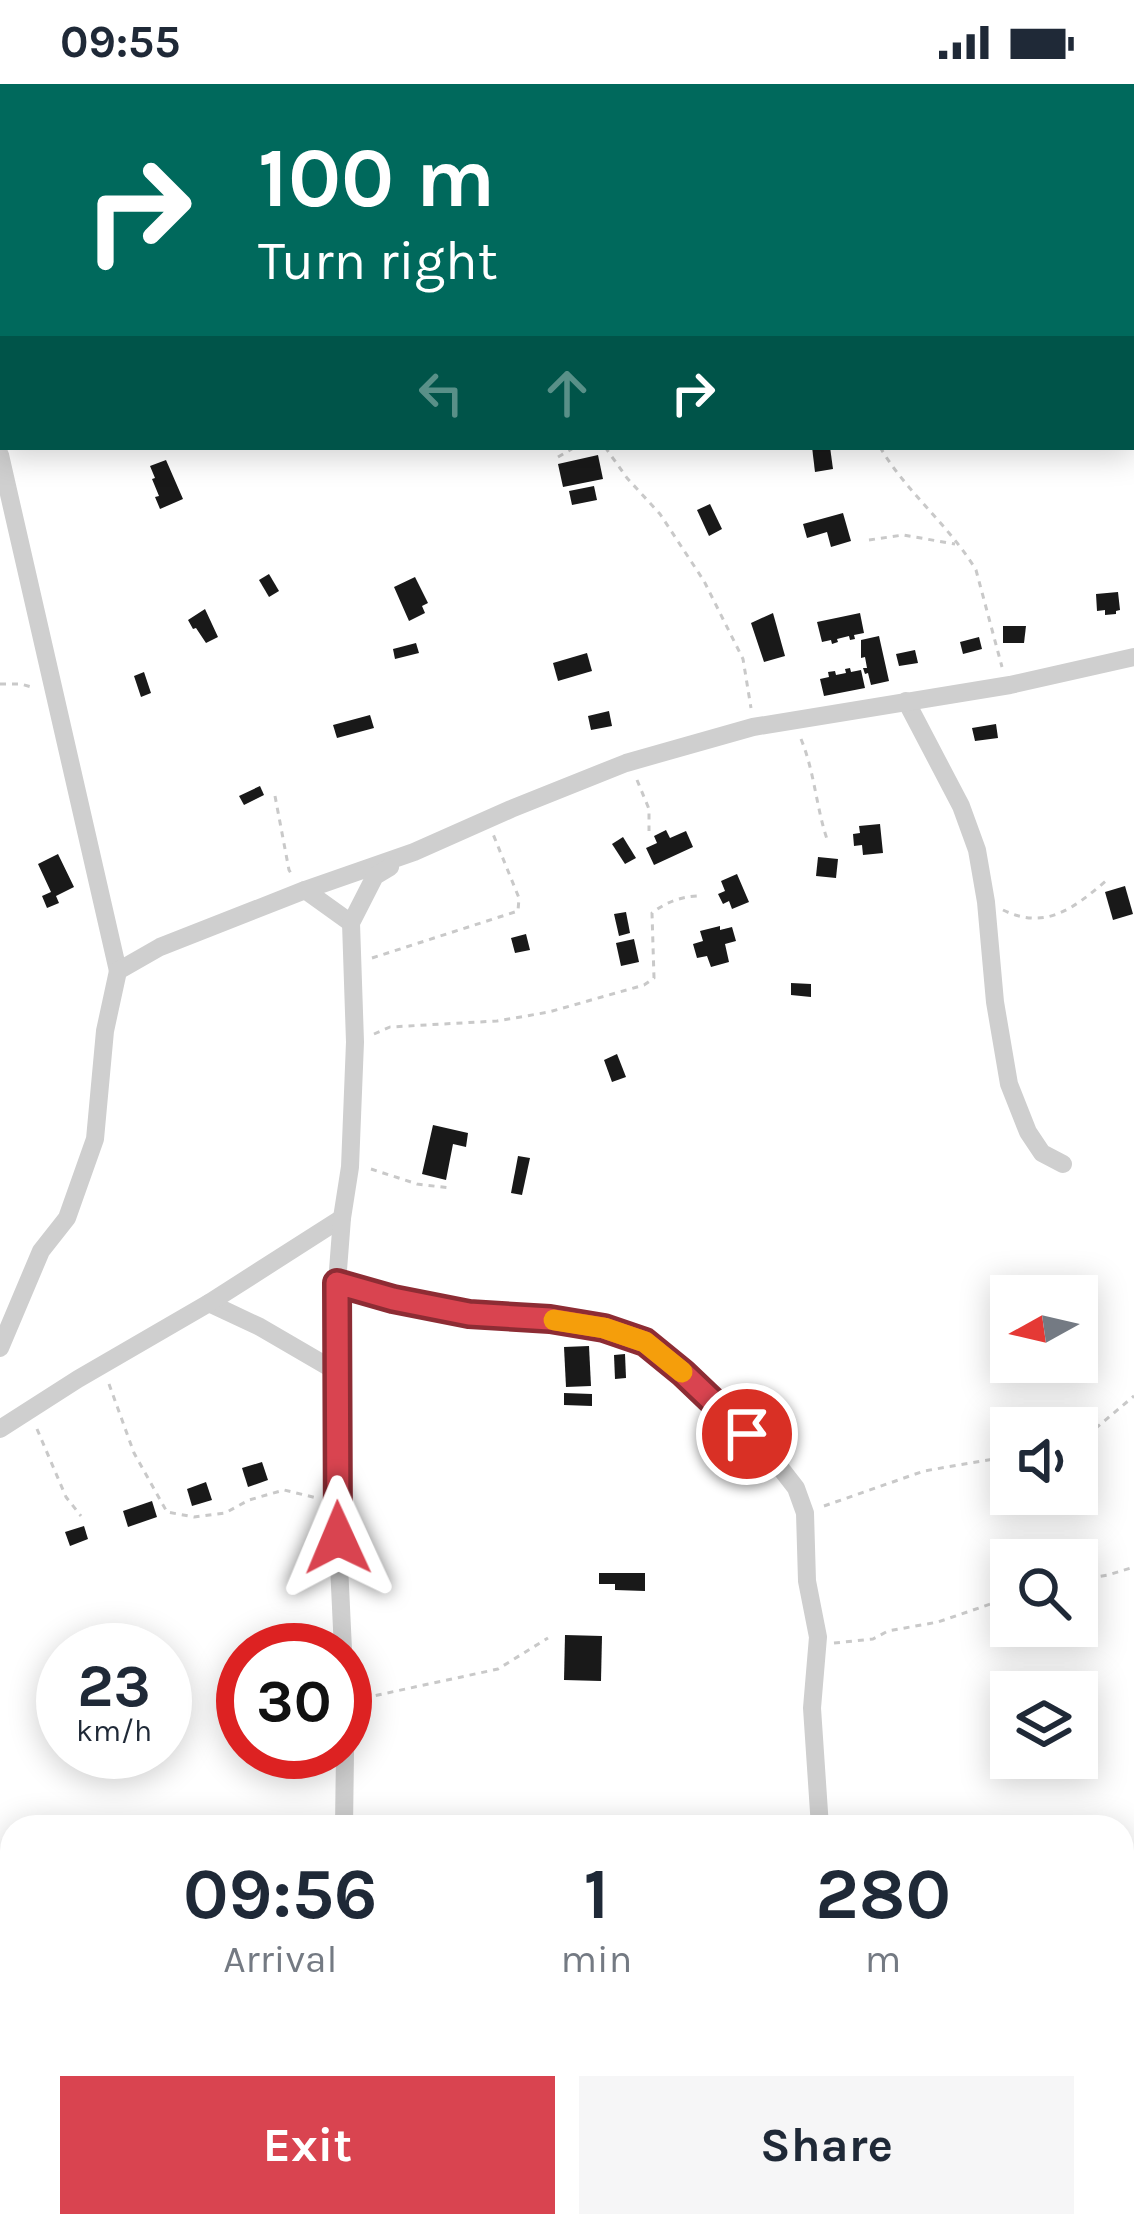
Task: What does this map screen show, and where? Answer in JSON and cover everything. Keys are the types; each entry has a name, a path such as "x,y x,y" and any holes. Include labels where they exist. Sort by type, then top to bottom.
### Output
{"street":[{"path":"0,455 118,971 104,1031 95,1138 67,1217 41,1251 0,1348"},
{"path":"118,971 160,947 415,852 626,764 753,727 1010,685 1134,657"},
{"path":"906,701 962,806 977,850 1010,1084 1028,1132 1042,1153 1064,1164"},
{"path":"342,1623 336,1501 337,1283 350,1167 356,1042 351,922 375,876 415,852"},
{"path":"305,890 351,922"},
{"path":"0,1429 342,1218"},
{"path":"337,1283 469,1314 604,1328 645,1342 775,1461 796,1488 805,1513 807,1581 818,1637 812,1708 819,1815"},
{"path":"209,1303 339,1373"},
{"path":"344,1815 345,1779"}],"path":[{"path":"558,457 570,450"},
{"path":"607,450 688,554 736,640 748,677 753,727"},
{"path":"882,450 976,570 1010,685"},
{"path":"869,540 903,535 957,544"},
{"path":"0,683 32,687 57,702"},
{"path":"793,721 810,760 828,842"},
{"path":"626,764 649,809 649,831"},
{"path":"275,796 289,871 305,890"},
{"path":"353,964 518,911 519,898 488,821"},
{"path":"986,902 1020,918 1042,919 1082,902 1107,880"},
{"path":"356,1042 390,1027 497,1021 549,1012 644,985 654,978 652,914 682,897 697,896"},
{"path":"350,1167 378,1169 417,1184 450,1188"},
{"path":"100,1366 134,1454 167,1512 194,1517 225,1513 284,1490 336,1501"},
{"path":"1098,1426 1134,1396"},
{"path":"29,1410 66,1497 81,1516"},
{"path":"805,1513 924,1471 990,1460"},
{"path":"1098,1577 1134,1567"},
{"path":"818,1637 829,1643 873,1639 990,1604"},
{"path":"372,1695 497,1669 548,1638"}],"building":[{"path":"812,450 830,450 833,469 815,472"},
{"path":"598,455 603,479 563,487 558,464"},
{"path":"166,460 183,499 160,509 150,466"},
{"path":"594,486 597,500 572,505 569,491"},
{"path":"710,504 722,529 709,536 697,510"},
{"path":"843,513 851,541 831,547 827,532 807,538 803,524"},
{"path":"269,574 279,591 269,597 259,580"},
{"path":"415,577 428,603 422,606 425,613 409,621 394,587"},
{"path":"1118,592 1120,610 1116,614 1097,611 1096,594"},
{"path":"205,609 218,637 206,643 188,620"},
{"path":"773,613 785,656 764,662 751,623"},
{"path":"860,613 864,633 832,644 831,640 822,642 817,622"},
{"path":"1003,626 1026,626 1024,643 1003,643"},
{"path":"879,636 889,681 871,685 863,668 867,668 865,657 861,658 861,640"},
{"path":"979,637 982,649 963,654 960,642"},
{"path":"416,643 419,653 395,659 393,649"},
{"path":"915,650 918,663 899,666 896,654"},
{"path":"587,653 592,671 558,681 553,663"},
{"path":"850,668 851,672 861,670 865,688 824,696 820,679 829,677 828,672 836,675"},
{"path":"144,672 151,693 141,697 134,676"},
{"path":"609,711 612,726 591,730 588,716"},
{"path":"370,715 374,728 337,738 333,725"},
{"path":"996,724 998,738 975,741 972,728"},
{"path":"260,786 264,795 244,805 239,796"},
{"path":"880,824 883,853 863,855 862,845 854,846 853,834 860,833 859,826"},
{"path":"666,830 670,838 686,831 693,847 654,865 646,848 657,843 654,836"},
{"path":"623,837 636,858 625,864 612,844"},
{"path":"58,854 74,887 56,896 59,903 47,908 42,896 51,892 38,864"},
{"path":"818,857 838,859 836,878 816,876"},
{"path":"737,874 749,902 732,909 718,894 725,891 721,881"},
{"path":"1125,886 1133,914 1113,920 1105,892"},
{"path":"626,912 630,933 619,936 614,914"},
{"path":"720,926 720,930 732,927 736,941 725,944 729,962 711,967 707,956 697,958 693,944 703,941 700,931"},
{"path":"526,934 530,950 515,953 511,938"},
{"path":"634,939 639,962 621,966 616,943"},
{"path":"791,983 811,984 811,997 791,995"},
{"path":"617,1054 626,1077 612,1082 604,1060"},
{"path":"433,1125 468,1133 466,1147 453,1144 446,1180 422,1174"},
{"path":"518,1156 530,1158 522,1195 511,1193"},
{"path":"589,1346 591,1386 566,1387 564,1347"},
{"path":"625,1354 626,1378 615,1379 614,1355"},
{"path":"564,1393 592,1394 592,1406 564,1405"},
{"path":"262,1462 268,1480 248,1487 242,1468"},
{"path":"206,1482 212,1500 192,1506 187,1489"},
{"path":"152,1501 157,1517 128,1527 123,1511"},
{"path":"84,1526 88,1539 70,1546 65,1532"},
{"path":"599,1573 645,1573 645,1591 599,1584"},
{"path":"565,1635 602,1636 601,1681 564,1680"}],"slow traffic":[{"path":"554,1320 604,1328 645,1342 682,1372"}],"route":[{"path":"338,1538 337,1283 469,1314 604,1328 645,1342 747,1434"}]}
